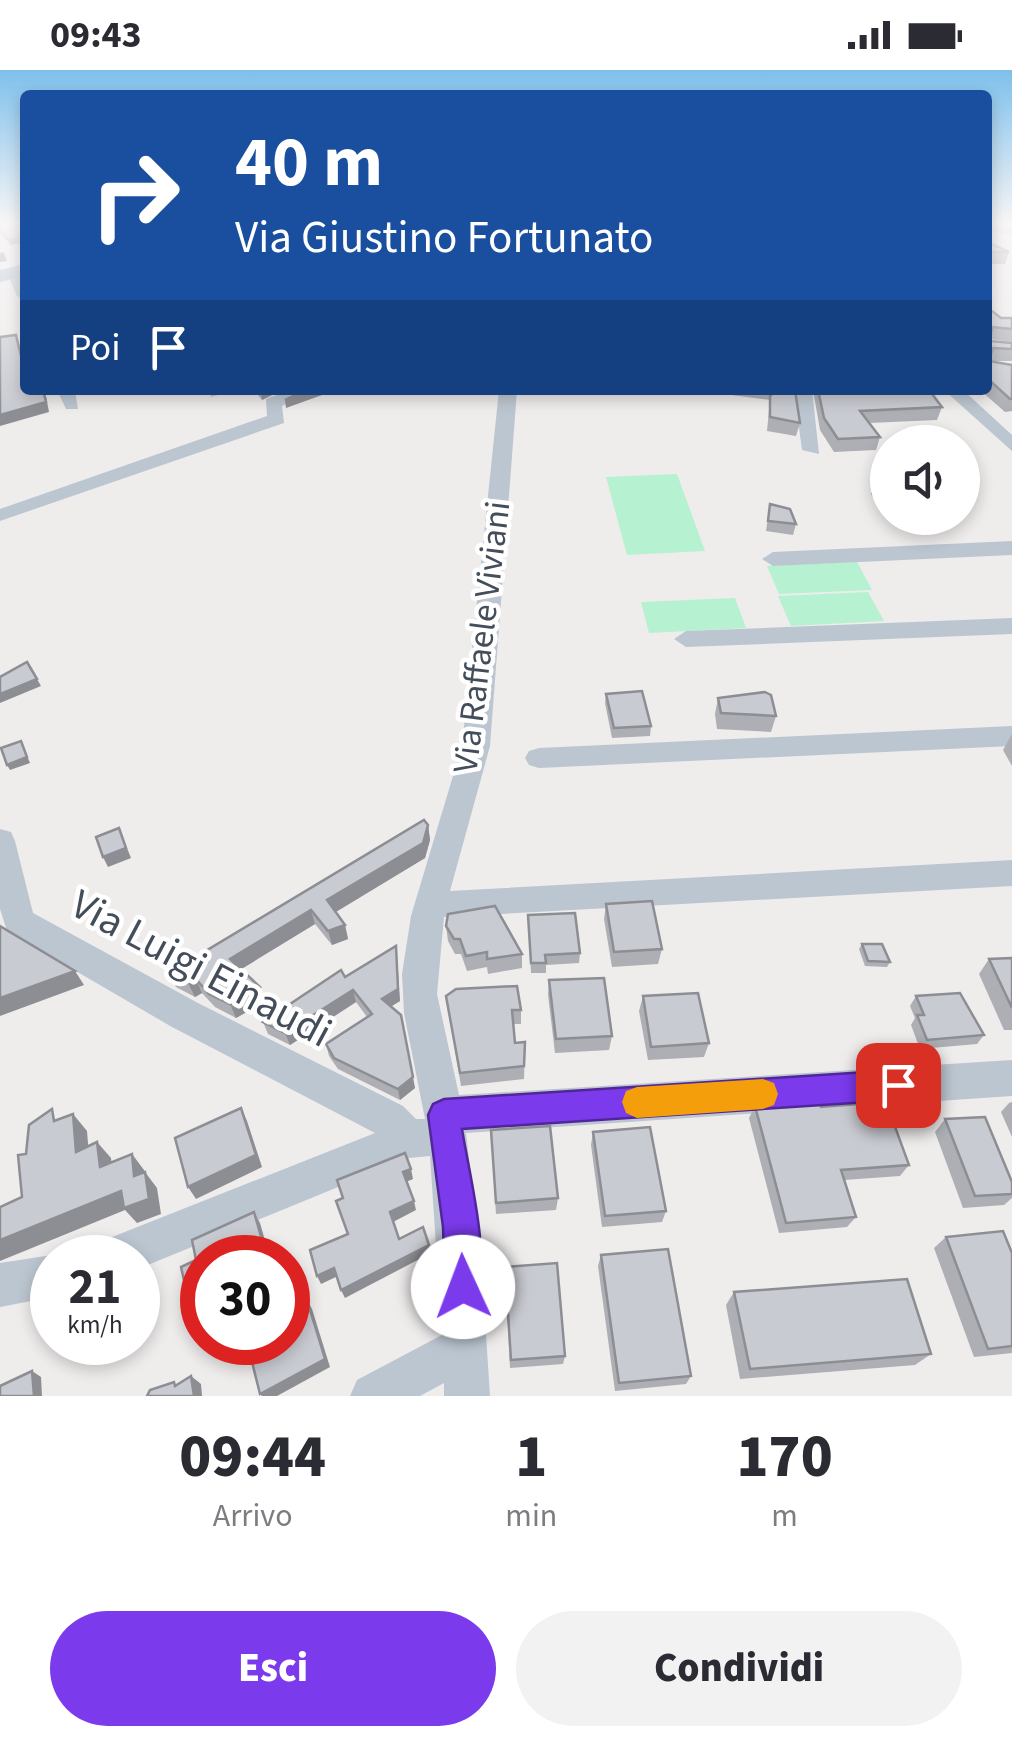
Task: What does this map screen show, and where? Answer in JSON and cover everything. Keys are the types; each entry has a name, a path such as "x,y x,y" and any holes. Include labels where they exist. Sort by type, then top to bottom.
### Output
{"street":[{"path":"2,515 276,419 272,403 293,395"},
{"name":"Via Raffaele Viviani","path":"467,1396 460,1227 433,1130 419,973 429,908 475,750 490,628 508,395"},
{"path":"804,395 812,450"},
{"path":"957,395 1012,445"},
{"path":"772,560 1012,548"},
{"path":"686,639 1012,626"},
{"path":"539,758 1012,736"},
{"name":"Via Luigi Einaudi","path":"0,842 10,924 389,1120 433,1130"},
{"path":"449,905 1012,873"},
{"path":"160,1239 433,1130 1012,1078"},
{"path":"0,1286 30,1280"},
{"path":"373,1396 465,1347"}],"green space":[{"path":"677,474 705,551 627,555 606,477"},
{"path":"857,562 872,590 779,594 767,566"},
{"path":"868,592 884,621 791,626 778,596"},
{"path":"735,598 746,628 649,633 641,602"}],"building":[{"path":"992,311 1001,318 1012,318 1012,329 993,327 992,330"},
{"path":"16,335 20,395 44,395 46,402 0,415 0,337"},
{"path":"992,341 1012,343 1012,349 993,348 992,351"},
{"path":"992,362 1012,365 1010,399 992,383"},
{"path":"796,395 800,423 770,417 770,396"},
{"path":"819,395 933,395 942,407 860,411 871,425 870,437 838,439 824,418"},
{"path":"770,504 790,509 796,524 768,521"},
{"path":"27,662 37,679 0,694 0,677"},
{"path":"642,691 651,726 614,728 606,694"},
{"path":"765,692 771,695 776,716 721,713 718,698"},
{"path":"21,741 27,757 7,765 1,748"},
{"path":"424,820 428,825 423,843 327,900 345,925 328,931 311,910 230,959 260,987 230,1004 209,994 196,979 188,983 169,973"},
{"path":"119,828 126,848 103,857 96,837"},
{"path":"652,901 662,949 614,952 606,904"},
{"path":"495,906 522,954 487,959 487,952 466,956 460,939 454,939 446,926 448,914"},
{"path":"575,913 580,953 545,955 546,963 531,963 528,915"},
{"path":"0,926 75,971 0,998"},
{"path":"862,944 882,944 890,962 868,961"},
{"path":"396,946 398,989 382,999 401,1015 413,1077 398,1089 334,1058 326,1044 372,1014 353,990 285,1033 263,1022 341,970 345,977"},
{"path":"1012,958 1012,1008 989,959"},
{"path":"604,978 612,1036 556,1039 549,980"},
{"path":"517,986 521,1010 512,1010 515,1043 525,1042 524,1066 460,1073 446,996 456,989"},
{"path":"698,993 709,1043 651,1047 643,996"},
{"path":"960,993 984,1035 927,1040 917,1015 924,1015 916,996"},
{"path":"819,1101 821,1107 886,1102 909,1165 841,1170 856,1217 786,1223 755,1106"},
{"path":"241,1108 256,1155 188,1187 175,1138"},
{"path":"52,1109 54,1121 73,1114 76,1152 97,1142 100,1167 132,1154 134,1176 145,1172 149,1199 124,1208 121,1191 0,1240 0,1207 22,1197 18,1155 26,1154 29,1125"},
{"path":"985,1117 1012,1182 1012,1194 975,1196 945,1119"},
{"path":"550,1126 558,1198 496,1203 491,1130"},
{"path":"650,1127 666,1211 605,1216 593,1132"},
{"path":"405,1153 411,1169 403,1172 414,1201 390,1212 399,1239 423,1227 429,1245 341,1290 334,1268 317,1276 310,1250 348,1234 336,1201 343,1198 337,1180"},
{"path":"254,1212 260,1235 203,1235"},
{"path":"1003,1231 1012,1253 1012,1346 988,1349 946,1237"},
{"path":"668,1249 691,1376 619,1383 601,1255"},
{"path":"557,1263 565,1356 511,1360 505,1267"},
{"path":"907,1279 931,1354 750,1369 734,1292"},
{"path":"310,1310 325,1359 260,1394 253,1365 310,1365"},
{"path":"32,1371 34,1396 0,1396 0,1386"},
{"path":"191,1376 194,1396 147,1396 150,1390 174,1382 175,1386"}],"slow traffic":[{"path":"637,1102 763,1094"}],"route":[{"path":"463,1287 460,1227 444,1115 898,1085"}]}
